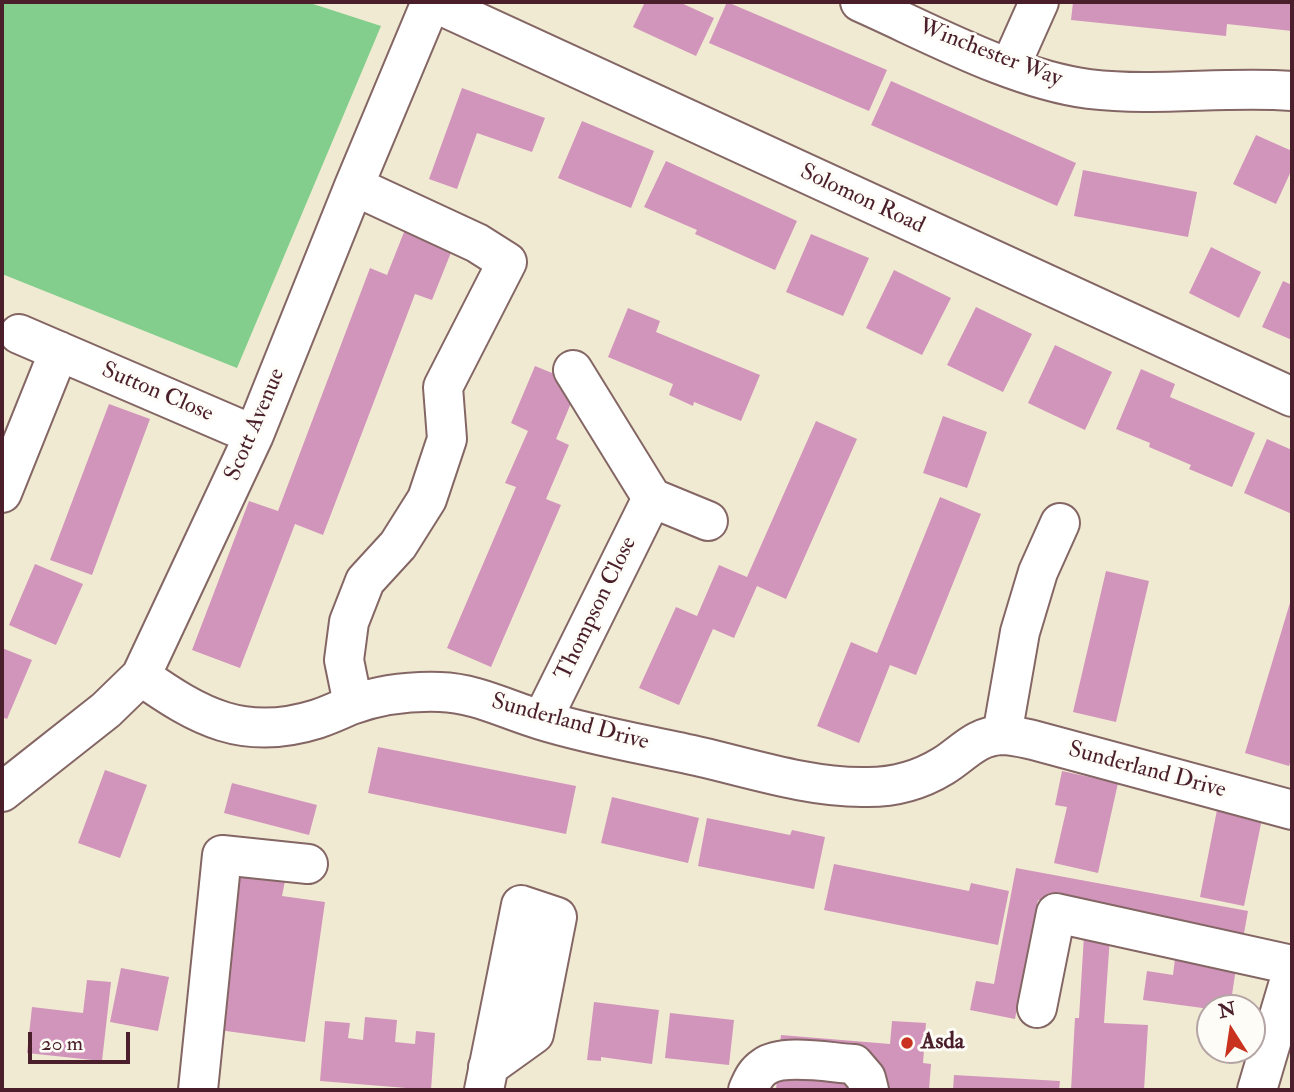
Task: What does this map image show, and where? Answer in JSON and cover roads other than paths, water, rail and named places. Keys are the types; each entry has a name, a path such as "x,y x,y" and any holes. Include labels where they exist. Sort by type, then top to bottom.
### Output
{"street":[{"name":"Scott Avenue","path":"2,792 106,710 141,676 254,435 354,186 432,2"},
{"name":"Solomon Road","path":"432,2 1292,397"},
{"name":"Winchester Way","path":"860,2 1010,66 1052,81 1089,89 1175,92 1231,89 1292,91"},
{"path":"1010,66 1039,2"},
{"path":"353,704 344,660 349,622 365,581 398,545 428,499 447,439 443,387 507,262 477,243 354,186"},
{"name":"Sutton Close","path":"19,334 254,435"},
{"path":"2,493 59,351"},
{"path":"573,370 652,498 708,521"},
{"name":"Thompson Close","path":"542,720 652,498"},
{"path":"1002,735 1020,632 1038,572 1060,523"},
{"name":"Sunderland Drive","path":"141,676 181,704 209,718 234,725 260,729 308,721 381,696 410,692 468,694 542,720 809,782 861,788 897,786 921,778 945,765 973,743 1002,735 1033,740 1292,810"},
{"path":"198,1090 222,855 308,864"},
{"path":"1037,1008 1056,913 1292,965"},
{"path":"1257,1090 1292,972"},
{"path":"748,1090 754,1077 765,1065 785,1059 854,1064 866,1078 869,1090"}],"place":[{"name":"Asda","path":"907,1043"}]}
